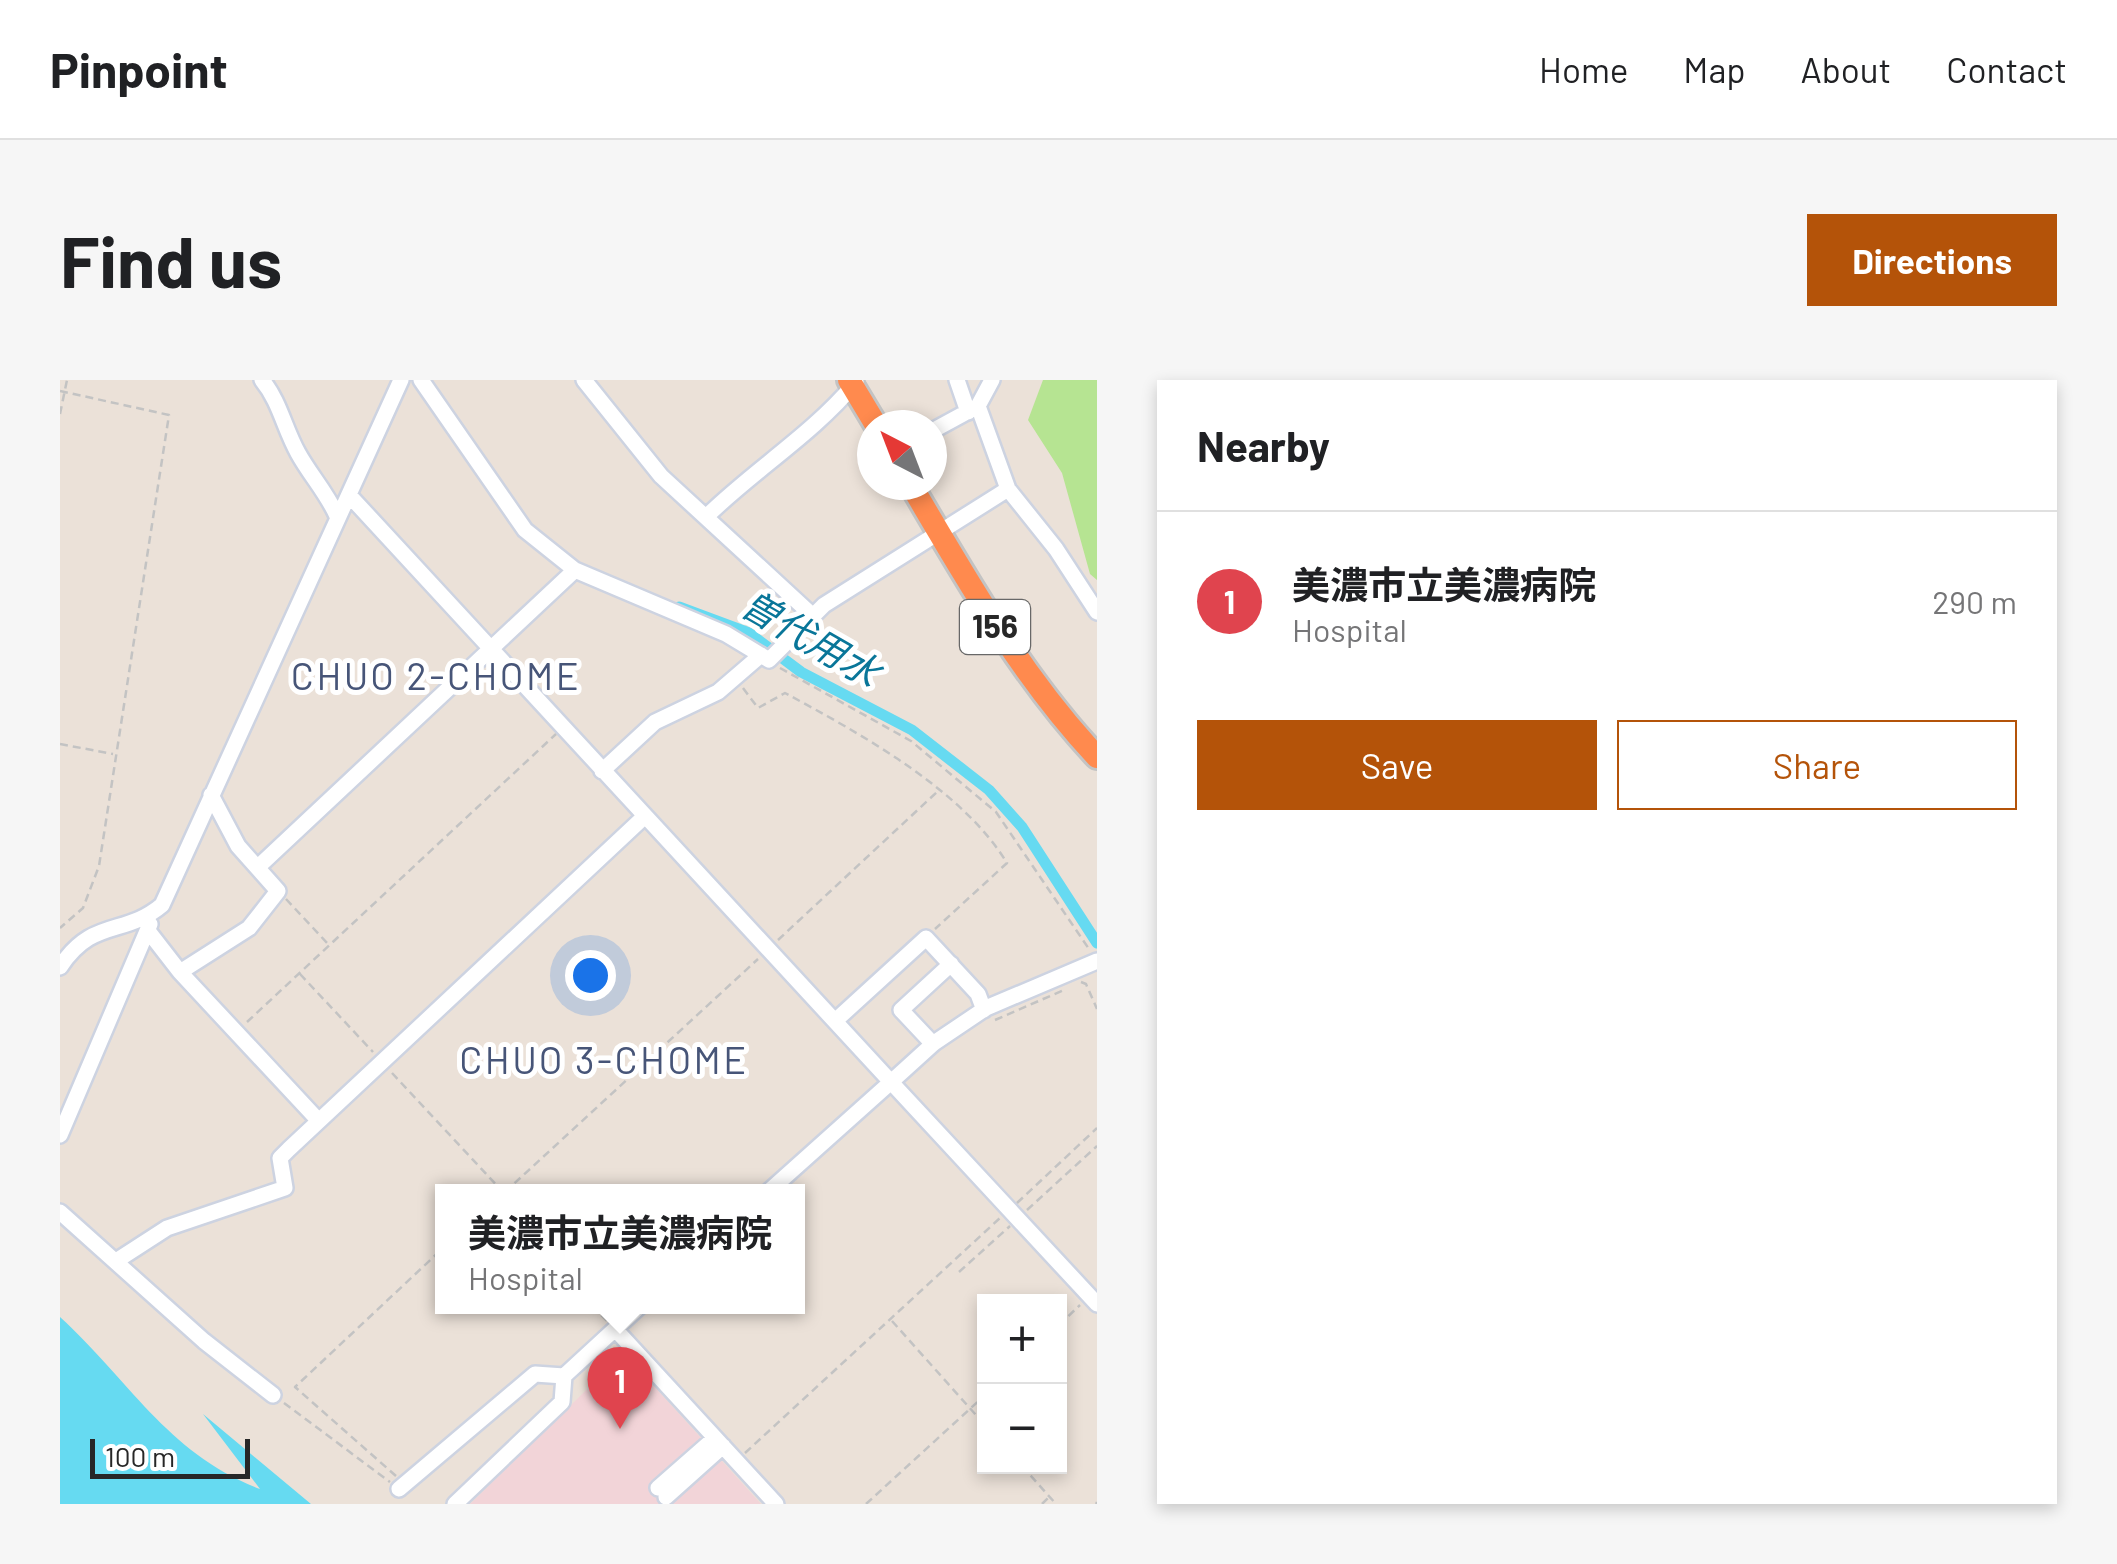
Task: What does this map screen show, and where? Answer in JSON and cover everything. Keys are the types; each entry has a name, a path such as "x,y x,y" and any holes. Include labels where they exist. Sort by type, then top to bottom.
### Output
{"highway":[{"path":"853,382 868,410"},
{"name":"156","path":"920,500 1016,658 1097,757"}],"street":[{"path":"262,380 277,399 278,412 299,455 337,516"},
{"path":"60,1136 150,924 401,380"},
{"path":"421,380 506,508 525,530 575,570 770,654"},
{"path":"584,380 661,476 813,616"},
{"path":"957,380 1008,490 1056,549 1097,612"},
{"path":"947,423 973,409 992,380"},
{"path":"707,516 743,480 828,414 853,382"},
{"path":"602,771 655,722 736,679 813,616 1008,490"},
{"path":"349,495 1094,1300"},
{"path":"258,867 492,653 575,570"},
{"path":"180,972 249,928 278,890 238,846 211,796"},
{"path":"116,1260 167,1228 285,1188 280,1158 645,816"},
{"path":"60,968 84,938 150,924"},
{"path":"150,924 180,972 318,1120"},
{"path":"835,1021 926,938 978,994 985,1009"},
{"path":"777,1184 933,1044 985,1009 1097,961"},
{"path":"933,1044 901,1010 951,964"},
{"path":"60,1212 204,1341 273,1395"},
{"path":"454,1504 562,1402 564,1376 631,1314"},
{"path":"615,1329 776,1504"},
{"path":"402,1486 535,1374 564,1376"},
{"path":"662,1492 719,1442"}],"path":[{"path":"60,414 67,380"},
{"path":"60,928 83,908 99,866 113,754 170,415 62,391"},
{"path":"770,654 910,742 996,812 1054,891 1097,961"},
{"path":"736,679 758,708 785,694 864,736 981,828 1007,863 926,938"},
{"path":"234,1033 562,728"},
{"path":"60,744 113,754"},
{"path":"513,1184 938,791"},
{"path":"278,890 330,946"},
{"path":"299,973 497,1184"},
{"path":"1081,982 1097,1010"},
{"path":"985,1009 998,1022 1064,990"},
{"path":"960,1272 1097,1128"},
{"path":"737,1461 891,1320 1097,1146"},
{"path":"402,1486 295,1387 435,1256"},
{"path":"1067,1320 1094,1300"},
{"path":"600,1314 615,1329"},
{"path":"891,1320 977,1416"},
{"path":"273,1395 402,1486"},
{"path":"866,1504 977,1403"},
{"path":"1029,1474 1056,1504"},
{"path":"1042,1504 1049,1497"}],"shaded area":[{"path":"624,1353 761,1504 470,1504"}],"green space":[{"path":"1043,380 1097,380 1097,580 1090,574 1062,473 1028,420"}],"water":[{"path":"60,1317 151,1414 200,1456 260,1489 203,1414 311,1504 60,1504"}],"waterway":[{"name":"曽代用水","path":"679,607 749,633 801,672 912,730 989,790 1022,827 1097,943"}],"place":[{"name":"美濃市立美濃病院","path":"620,1429"}],"district":[{"name":"CHUO 2-CHOME","path":"436,677"},
{"name":"CHUO 3-CHOME","path":"604,1061"}]}
